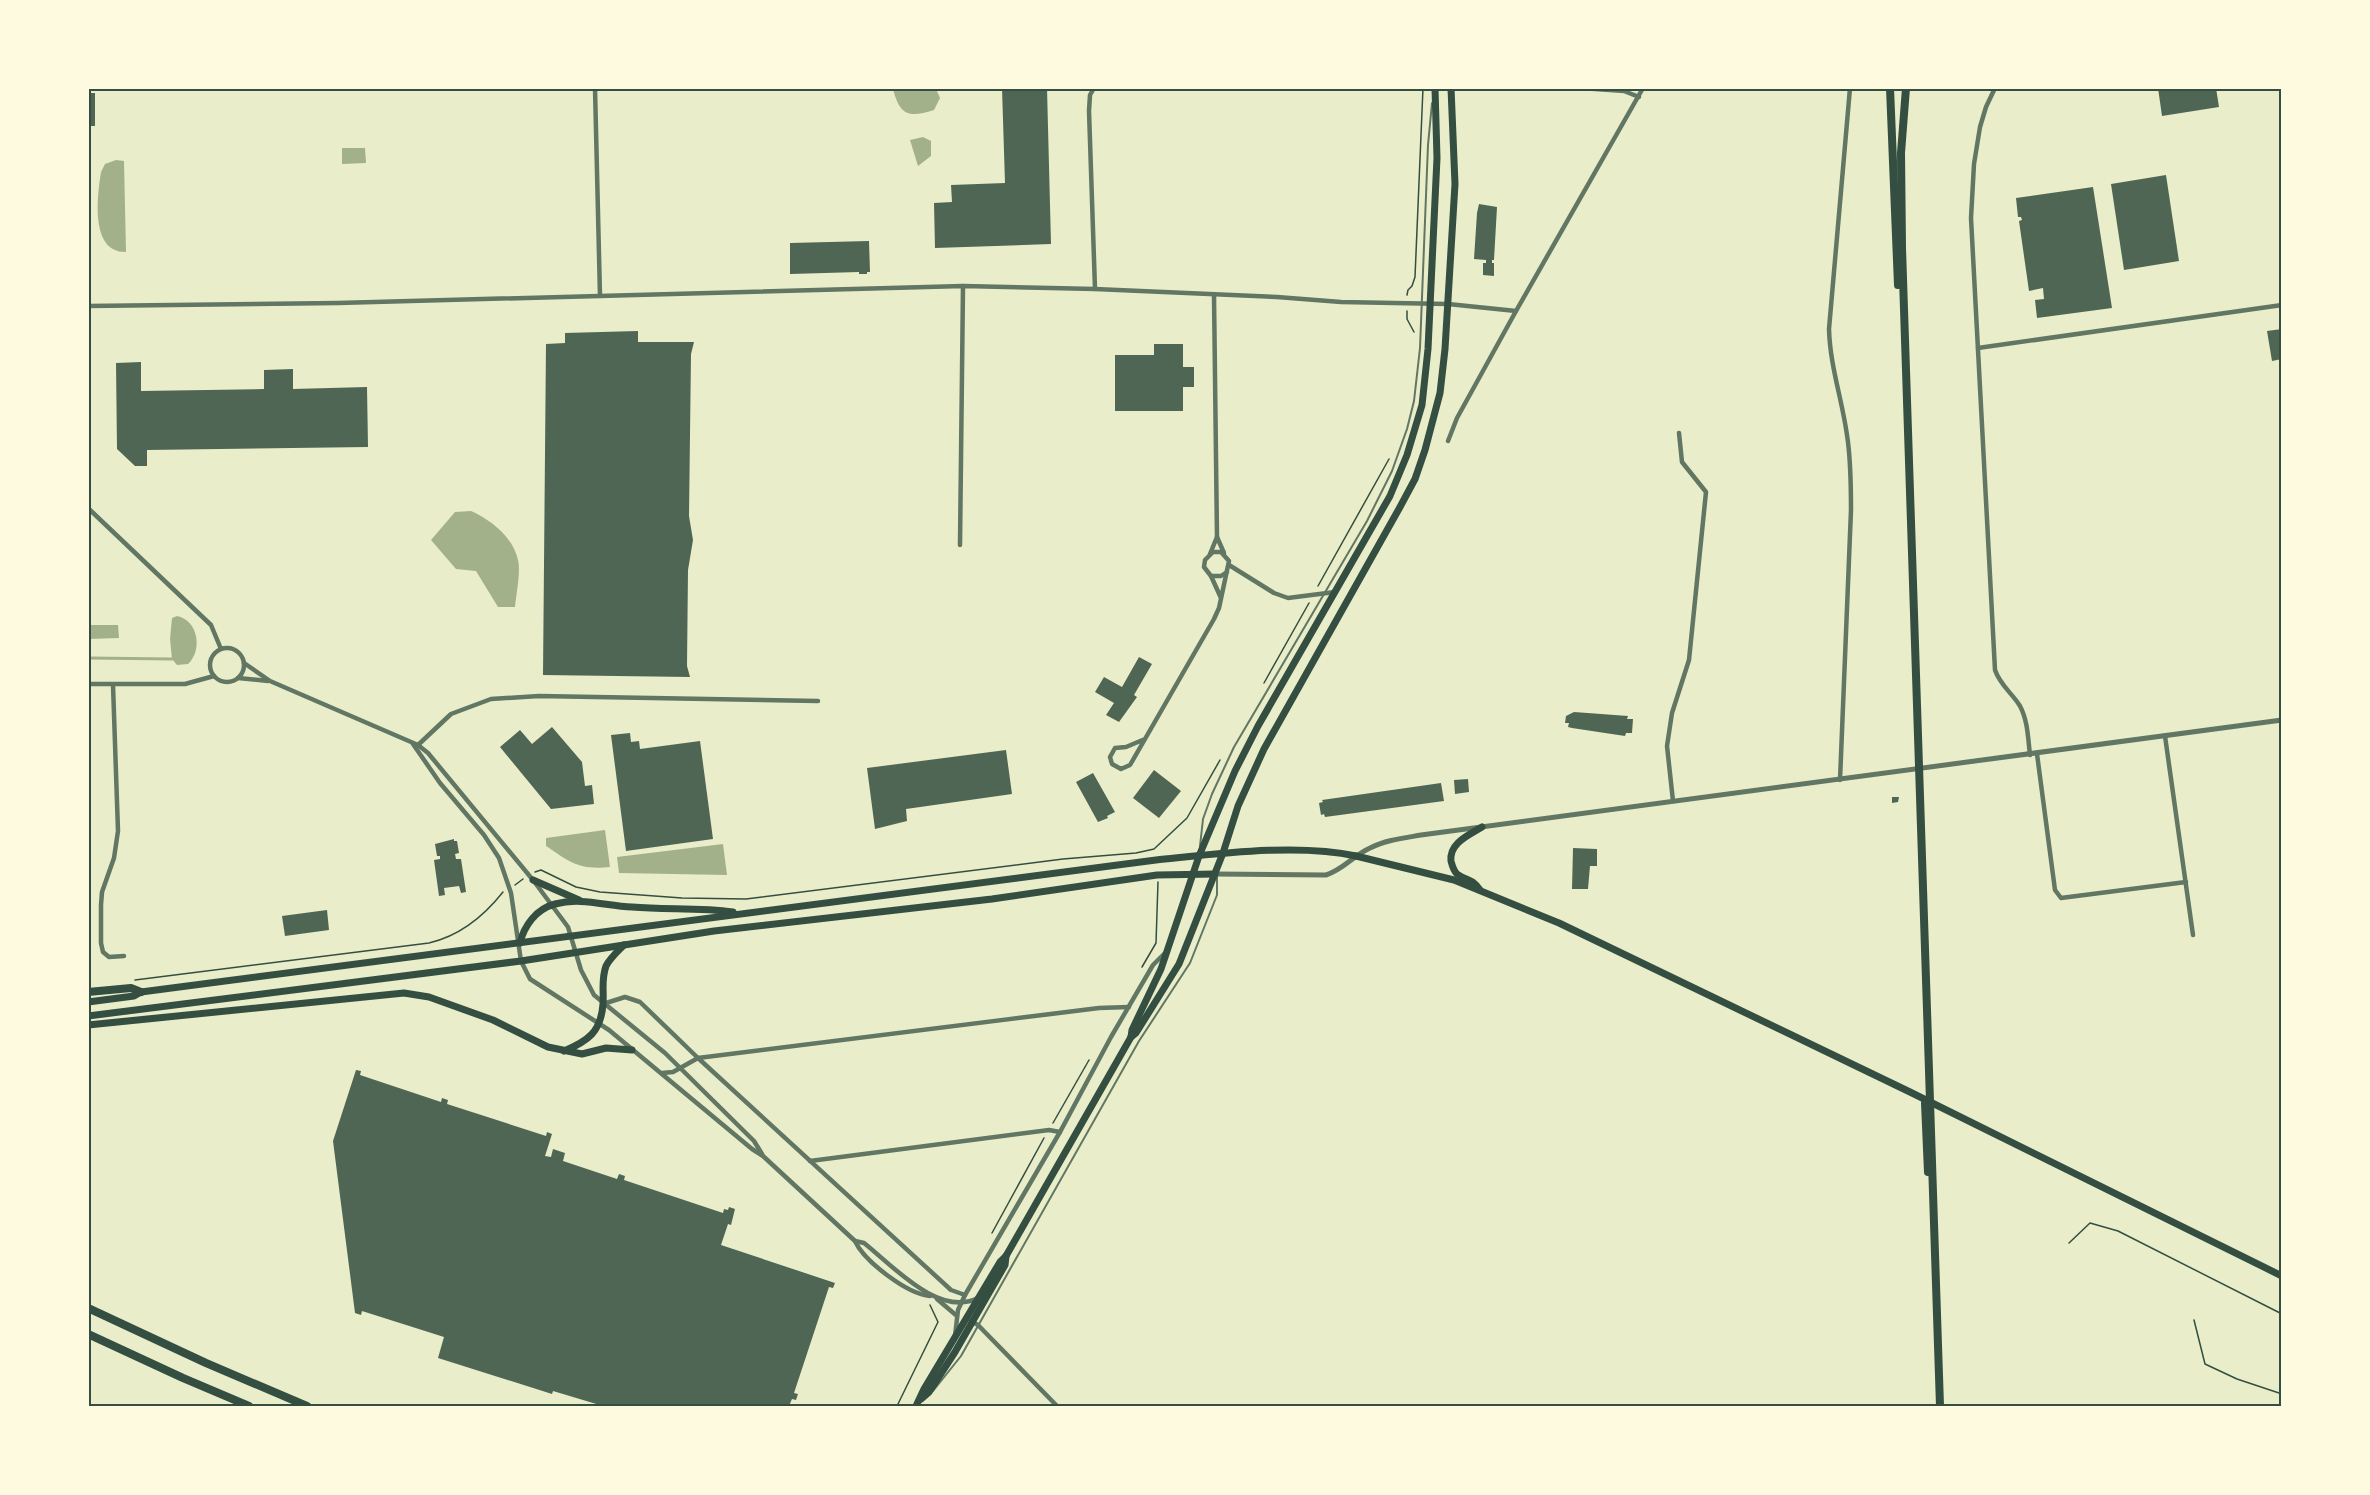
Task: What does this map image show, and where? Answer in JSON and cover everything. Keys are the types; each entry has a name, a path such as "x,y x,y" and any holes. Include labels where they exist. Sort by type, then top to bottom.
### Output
{"highway":[{"path":"1890,88 1918,792 1938,1407"},
{"path":"1906,88 1902,126 1901,195 1916,743"},
{"path":"88,992 131,988 141,992"},
{"path":"88,1308 307,1407"},
{"path":"88,1334 249,1407"}],"main road":[{"path":"916,1407 924,1389 954,1340 973,1322 979,1298 1000,1262 1006,1256 1131,1037 1166,952 1199,855 1235,771 1390,496 1407,455 1422,405 1430,304 1437,158 1435,88"},
{"path":"1131,1037 1136,1034 1179,964 1223,853 1238,806 1264,749 1415,478 1436,416 1448,304 1455,184 1451,88"},
{"path":"1480,890 1473,880 1457,874 1451,858 1452,849 1457,843 1482,827"},
{"path":"88,1002 134,996 141,992 1199,855 1328,851 1454,880 1559,923 2282,1276"},
{"path":"88,1016 521,961 714,931 1062,889 1157,875 1215,874"},
{"path":"531,878 579,900 631,907 712,909 742,913"},
{"path":"520,944 528,923 536,915 552,905 579,900"},
{"path":"564,1051 588,1040 599,1022 603,1004 602,984 607,965 624,945"},
{"path":"88,1025 355,996 404,993 429,997 493,1020 548,1047 564,1051 582,1054 606,1048 632,1050"},
{"path":"921,1399 929,1392 973,1322 1005,1265 1006,1256"}],"street":[{"path":"595,88 600,296"},
{"path":"1094,88 1090,95 1089,111 1095,289"},
{"path":"1581,88 1624,91 1639,97"},
{"path":"1448,441 1457,418 1516,311 1643,88"},
{"path":"1840,780 1851,490 1847,435 1830,355 1829,329 1850,88"},
{"path":"1995,88 1986,107 1974,164 1971,218 1995,670 1998,680 2019,705 2025,719 2030,755"},
{"path":"960,545 963,286"},
{"path":"88,306 338,303 963,286 1095,289 1341,302 1448,304 1516,311"},
{"path":"1214,295 1217,537 1205,560 1204,567 1211,576 1221,598"},
{"path":"1978,348 2282,306"},
{"path":"1672,801 1667,746 1672,714 1689,660 1706,492 1682,462 1678,433"},
{"path":"88,508 211,625 221,649"},
{"path":"1144,739 1126,747 1115,748 1110,761 1121,769 1128,767 1132,762 1214,619 1229,565 1217,537"},
{"path":"1210,554 1217,552 1225,554"},
{"path":"1229,565 1288,598 1335,592"},
{"path":"1211,576 1221,576 1227,572"},
{"path":"214,676 211,661 213,656 221,649 227,648 239,652 244,663 270,681 416,744 428,753 552,905 573,936 586,984 594,995 603,1004 619,1013 680,1069 754,1141 763,1156"},
{"path":"88,684 185,684 214,676 228,682 242,674 244,663"},
{"path":"238,678 270,681"},
{"path":"113,685 118,831 114,858 102,892 100,944 103,952 110,957 124,956"},
{"path":"416,744 451,714 491,699 539,696 819,700"},
{"path":"1215,874 1326,875 1342,868 1356,856 1387,841 2282,720"},
{"path":"2165,736 2193,935"},
{"path":"416,744 440,783 484,835 499,858 510,888 521,961 527,975 534,983 599,1022 763,1156 855,1241 859,1250 890,1277 922,1295 930,1296"},
{"path":"1126,747 1131,752 1132,762"},
{"path":"2037,754 2055,890 2061,898 2186,882"},
{"path":"954,1340 957,1316 964,1295 1060,1132 1153,965 1166,952"},
{"path":"603,1004 625,997 635,999 951,1290 964,1295"},
{"path":"662,1073 680,1069 698,1059 1099,1008 1129,1007"},
{"path":"810,1161 1049,1130 1060,1132"},
{"path":"855,1241 864,1243 957,1316 973,1322 1057,1407"},
{"path":"936,1299 961,1303 979,1298"}],"lane":[{"path":"1199,855 1203,819 1234,747 1372,511 1402,446 1416,386 1428,145 1435,88"},
{"path":"973,1322 1139,1041 1190,963 1217,895 1218,880 1215,874"}],"path":[{"path":"1408,290 1415,277 1423,88"},
{"path":"1406,315 1414,332 1414,340"},
{"path":"1315,590 1390,458"},
{"path":"1263,684 1309,602"},
{"path":"135,980 446,939 463,931 504,891 531,878 541,870 576,887 600,892 682,898 746,899 1063,859 1136,853 1154,849 1187,818 1222,756"},
{"path":"1141,970 1156,943 1157,875"},
{"path":"988,1240 1090,1058"},
{"path":"2069,1243 2090,1223 2118,1231 2282,1314"},
{"path":"897,1407 938,1322 930,1303"},
{"path":"2194,1320 2205,1364 2237,1379 2282,1394"}],"shaded area":[{"path":"893,89 936,89 940,98 934,110 912,114 902,110"},
{"path":"923,137 931,141 931,156 918,166 910,140"},
{"path":"342,148 365,148 366,163 342,164"},
{"path":"116,160 124,161 126,252 114,250 106,243 98,222 101,172 105,164"},
{"path":"471,511 500,530 515,552 519,570 515,607 498,607 476,571 456,569 431,540 455,512"},
{"path":"177,616 190,623 196,636 196,651 188,664 177,665 172,659 170,639 172,618"},
{"path":"89,625 118,625 119,638 89,639"},
{"path":"605,830 610,867 599,868 576,864 546,846 546,838"},
{"path":"723,844 727,875 619,873 617,857"}],"building":[{"path":"1002,88 1047,88 1051,244 935,248 934,203 952,202 951,185 1005,183"},
{"path":"2158,88 2216,88 2219,107 2162,116"},
{"path":"88,93 95,93 95,126 88,126"},
{"path":"2166,175 2179,261 2124,270 2111,184"},
{"path":"2093,187 2112,308 2037,318 2035,300 2044,299 2043,288 2029,291 2019,221 2022,220 2018,217 2016,198"},
{"path":"1479,204 1497,207 1494,260 1492,260 1494,276 1483,275 1483,263 1486,263 1486,260 1474,259"},
{"path":"869,241 870,272 867,274 859,274 859,272 790,274 790,243"},
{"path":"2282,329 2282,359 2272,361 2267,331"},
{"path":"638,331 638,342 694,342 691,354 689,516 693,540 688,570 687,666 690,677 543,675 546,344 565,343 565,333"},
{"path":"1154,344 1183,344 1183,367 1194,367 1194,387 1183,387 1183,411 1115,411 1115,355 1154,355"},
{"path":"141,362 141,391 264,389 264,370 293,369 293,389 367,387 368,447 147,450 147,466 135,466 117,449 116,363"},
{"path":"1139,657 1152,664 1134,695 1137,697 1119,722 1106,715 1114,703 1095,692 1104,677 1122,687"},
{"path":"1574,712 1628,716 1627,719 1633,719 1632,733 1626,733 1625,736 1568,727 1569,723 1565,723 1566,716"},
{"path":"552,727 582,762 585,786 592,785 594,804 551,809 500,747 520,730 532,744"},
{"path":"630,733 631,742 639,741 640,749 700,741 713,839 626,851 611,735"},
{"path":"1006,750 1012,794 906,809 907,821 875,829 867,768"},
{"path":"1154,770 1181,791 1159,818 1133,798"},
{"path":"1093,773 1115,812 1098,822 1076,782"},
{"path":"1468,779 1469,792 1455,794 1454,780"},
{"path":"1441,783 1444,801 1325,817 1324,814 1321,815 1319,803 1323,802 1322,800"},
{"path":"1892,797 1899,797 1898,802 1892,803"},
{"path":"454,839 457,841 459,853 455,854 456,859 461,859 466,892 461,893 459,886 444,888 445,895 439,896 434,860 440,859 440,856 437,856 435,844"},
{"path":"1573,848 1597,849 1597,866 1590,866 1588,889 1572,889"},
{"path":"327,910 329,930 285,936 282,916"},
{"path":"356,1070 361,1071 360,1075 441,1102 442,1098 448,1100 447,1104 546,1136 547,1132 552,1134 545,1156 551,1157 553,1149 565,1153 563,1161 617,1179 619,1174 625,1176 624,1180 723,1213 724,1209 728,1210 729,1207 735,1209 731,1225 728,1224 721,1245 835,1283 833,1288 829,1287 794,1393 798,1394 796,1400 792,1399 789,1406 603,1406 553,1391 552,1394 438,1358 444,1337 362,1311 361,1315 355,1313 333,1141"}],"waterway":[{"path":"88,658 172,659"}]}
